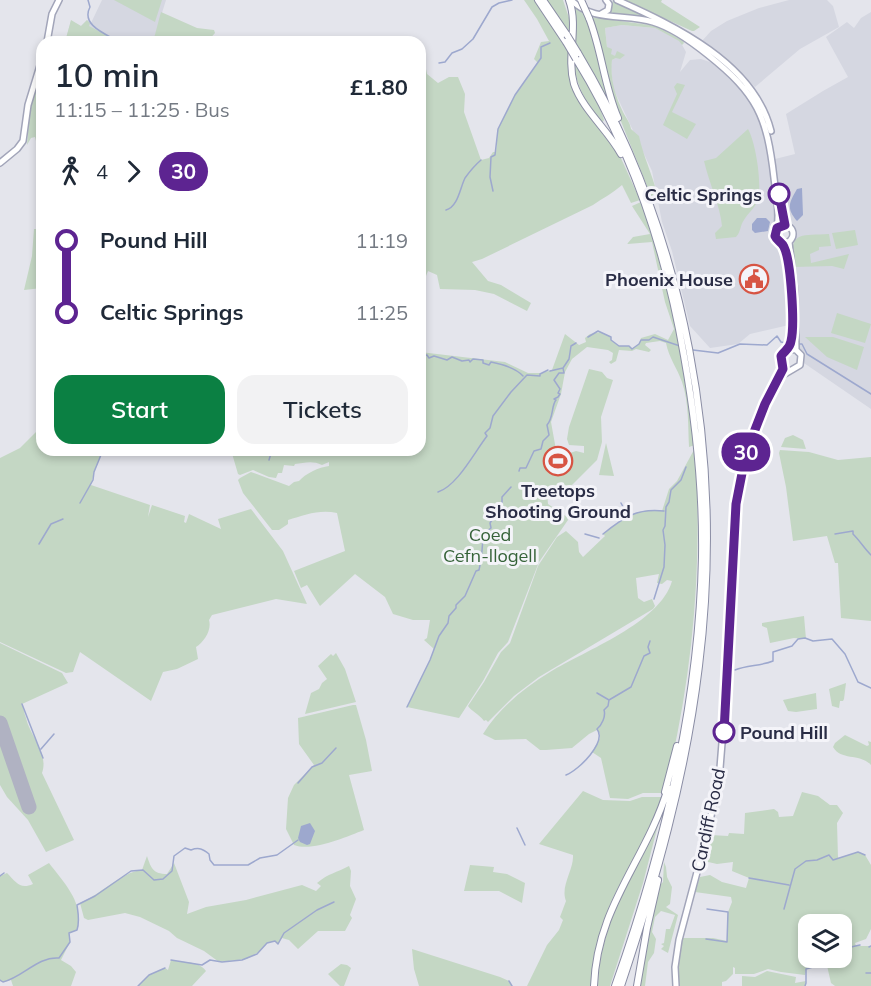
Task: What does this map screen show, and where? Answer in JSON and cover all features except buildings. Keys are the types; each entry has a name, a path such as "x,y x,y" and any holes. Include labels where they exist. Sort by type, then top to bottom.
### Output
{"highway":[{"path":"538,0 566,38"},
{"path":"543,0 614,119 627,146 658,229"},
{"path":"569,0 573,26 571,63 575,84 582,99 620,152 651,220"},
{"path":"581,0 597,43 610,100 648,192 684,320 698,408 702,522 700,602 695,662 683,777 646,928"},
{"path":"577,56 618,138 651,220 678,321 700,447 706,511 705,604 700,664 646,928 637,986"},
{"path":"662,807 680,731 700,602"},
{"path":"594,986 598,953 608,916 662,807 688,727"},
{"path":"615,986 654,861 688,727"},
{"path":"621,986 662,849"}],"main road":[{"path":"48,36 52,14 58,0"},
{"path":"569,0 583,10 597,15 657,23 693,44 741,84 754,101 762,117 771,153 778,212 775,236 785,249 791,291 791,341 788,349 781,356 782,366 791,370 797,369 801,355 796,350 788,349"},
{"path":"597,15 604,14 608,10 609,4 606,0"},
{"path":"616,0 656,17 688,36 733,71 752,91 765,113 772,136 785,225"},
{"path":"0,163 23,141 28,105 36,79"},
{"path":"777,228 785,225 793,232 789,242 795,293 796,350"},
{"path":"781,243 789,242"},
{"name":"Cardiff Road","path":"676,986 675,967 679,940 709,827 720,768 738,493 746,453 765,404 783,369 782,366"},
{"name":"Cardiff Road","path":"765,404 783,375 791,370"}],"shaded area":[{"path":"102,0 166,0 155,36 67,36 71,21 81,26 87,20 91,23"},
{"path":"789,0 827,0 833,6 839,27 800,49 755,87 702,41 711,31 727,21 759,8"},
{"path":"871,12 871,409 801,361 789,242 793,232 785,225 781,209 775,159 795,154 786,114 848,77 826,37 847,22 854,28 861,18"},
{"path":"622,25 655,28 680,41 686,52 680,72 690,60 701,59 710,62 725,72 745,93 754,108 764,131 777,213 772,234 774,242 782,248 785,257 789,325 750,334 738,344 710,348 690,326 672,251 662,222 652,171 613,88 611,67 612,60 616,58 610,54 607,47 605,28"}],"green space":[{"path":"114,0 162,0 155,22"},
{"path":"524,0 534,0 570,52 573,83 620,156 640,200 631,203 622,185 593,205 472,262 488,281 501,285 531,303 527,311 494,294 475,290 440,289 437,275 428,271 426,276 426,69 427,74 438,83 449,77 458,77 465,94 464,112 481,160 489,158 493,152 496,152 498,129 515,95 538,63 534,59 541,42 549,41"},
{"path":"545,0 563,0 569,18 570,36"},
{"path":"613,0 656,20 657,22 610,14"},
{"path":"624,0 662,0 661,2 700,27 692,31"},
{"path":"574,7 585,15 590,26 609,102 574,42 576,18"},
{"path":"161,12 197,28 214,30 215,33 212,36 155,36"},
{"path":"591,17 657,26 684,43 682,45 655,28 622,25 605,28 607,47 612,49 611,54 615,56 617,51 625,55 620,59 612,60 612,80 631,129 639,136 657,193 651,196 614,104 600,42"},
{"path":"71,20 81,26 87,20 90,23 89,26 108,36 67,36"},
{"path":"573,57 600,108 604,120 602,123 582,92 576,76"},
{"path":"677,83 685,85 672,112 696,124 687,139 663,125 677,94 674,87"},
{"path":"36,89 36,141 35,137 31,138 27,145 30,106"},
{"path":"748,129 758,164 758,200 736,237 716,239 715,233 722,226 721,218 704,161 716,158"},
{"name":"Coed Cefn-llogell","path":"641,202 668,292 695,445 689,447 686,398 666,343 660,341 646,343 645,345 651,350 649,352 636,349 619,350 616,361 611,364 609,362 612,360 613,353 587,347 572,359 565,372 561,394 551,422 558,461 551,466 556,471 555,467 559,462 562,464 569,459 570,453 576,451 584,453 584,446 569,445 567,439 589,369 602,372 607,378 613,380 601,417 602,442 597,460 564,493 561,494 552,486 547,493 548,504 568,520 539,562 508,642 498,653 459,718 407,707 434,649 424,640 427,638 430,620 413,620 393,614 385,597 355,574 320,606 307,585 301,588 294,571 345,551 337,513 318,512 306,515 288,520 288,524 279,530 272,530 243,493 238,480 251,472 289,486 312,471 329,466 329,462 322,465 311,462 294,466 284,465 282,473 278,473 276,478 253,470 238,474 233,456 426,456 426,353 505,362 528,373 542,373 552,370 565,334 579,345 586,342 585,338 590,334 601,332 611,337 611,340 619,346 629,346 632,349 639,344 641,338 655,334 668,340 674,329 665,302 652,242 627,244 633,237 650,234 632,206"},
{"path":"34,229 36,229 36,289 24,290 32,256"},
{"path":"855,230 858,245 836,249 832,233"},
{"path":"829,234 831,246 819,247 819,250 810,254 811,263 849,254 844,269 832,266 793,267 793,247 798,238"},
{"path":"837,313 871,324 865,343 831,333"},
{"path":"805,337 833,337 864,347 857,370 827,357"},
{"path":"36,432 36,456 101,456 91,485 150,505 148,517 152,505 185,516 184,522 186,523 189,514 221,529 218,519 251,509 283,551 307,604 276,599 212,615 207,635 196,647 198,659 177,669 163,672 151,701 80,652 73,672 66,673 0,642 0,458 20,448"},
{"path":"793,435 803,440 806,449 781,447 785,438"},
{"path":"606,443 614,476 599,475"},
{"path":"695,448 698,535 693,622 682,707 664,793 643,793 628,799 610,798 601,758 592,752 600,738 597,730 572,748 546,750 540,750 526,739 495,740 483,734 504,707 531,685 550,672 620,634 653,610 665,596 672,581 657,583 659,574 636,578 638,598 644,602 652,599 655,606 653,609 539,677 514,696 488,722 468,706 501,652 510,643 538,566 557,537 566,531 578,542 579,552 583,557 605,536 603,534 624,519 638,512 662,511 669,489 677,481"},
{"path":"780,450 809,452 838,460 871,457 871,621 841,618 838,563 835,563 827,536 793,541"},
{"path":"804,616 806,639 794,638 770,643 767,628 762,626 762,623"},
{"path":"0,643 62,673 68,683 22,704 28,725 41,752 42,773 74,840 46,852 28,820 7,797 0,785"},
{"path":"336,653 345,669 356,702 305,714 311,693 319,689 327,679 318,666 331,654 333,656"},
{"path":"846,683 844,699 840,701 839,708 832,706 829,689"},
{"path":"816,693 817,709 788,711 783,700"},
{"path":"356,705 372,771 349,775 364,830 339,840 310,847 294,845 286,829 288,798 294,785 314,765 299,744 298,718"},
{"path":"845,735 867,746 868,741 871,742 871,765 862,759 846,756 836,751 833,747 835,743"},
{"path":"583,791 603,800 630,801 642,797 662,797 645,839 606,915 598,945 592,986 527,986 547,945 559,930 563,920 560,917 566,901 566,884 573,861 573,855 539,844"},
{"path":"802,792 818,796 830,805 837,805 843,813 837,823 838,858 858,852 865,855 871,865 871,929 866,939 855,943 856,946 871,946 871,986 835,986 831,983 828,968 852,968 852,914 798,914 798,968 810,968 806,969 805,975 768,969 754,974 735,974 733,967 733,974 722,982 722,986 679,986 679,955 682,938 713,938 727,941 731,897 695,892 700,877 710,875 722,882 746,888 749,878 732,871 733,862 717,864 704,861 711,835 744,834 745,813 774,809 778,812 779,817 793,816"},
{"path":"658,825 643,883 610,986 598,986 604,942 611,922"},
{"path":"147,856 151,867 159,873 167,874 174,863 189,902 187,914 206,907 246,900 302,885 316,891 321,886 317,883 349,866 350,886 356,899 350,915 352,918 345,931 318,931 298,949 289,940 282,938 278,944 275,941 267,943 260,951 247,959 219,962 169,931 140,917 125,913 88,920 84,918 80,903 118,879 142,870"},
{"path":"664,862 672,887 670,904 666,907 678,915 668,953 661,949 664,946 661,944 664,943 666,929 670,929 675,915 661,911 655,917 652,932 656,939 654,953 648,962 645,986 640,986 658,887 663,882"},
{"path":"49,863 76,902 79,920 77,930 69,933 70,942 61,960 76,972 71,986 13,986 11,980 4,982 0,980 0,876 7,873 21,886 29,886 33,884 28,875"},
{"path":"470,865 494,867 493,872 507,874 525,883 522,903 499,891 464,891"},
{"path":"412,949 500,977 509,981 512,986 419,986"},
{"path":"171,960 195,963 206,971 192,986 138,986 149,975 165,968 168,970"},
{"path":"341,964 351,968 344,986 340,986 328,974"},
{"path":"767,971 796,977 795,983 806,981 805,986 742,986 742,976 755,977"}],"water":[{"path":"802,188 803,215 797,221 791,212 790,205 797,189"},
{"path":"757,218 766,218 770,222 768,231 755,233 752,230 752,224"},
{"path":"310,823 315,831 310,844 307,845 300,842 298,838 301,826"}],"waterway":[{"path":"88,0 90,7 88,18 95,27 109,36"},
{"path":"439,63 445,62 452,53 462,49 473,39 492,7 512,0"},
{"path":"493,191 490,177 491,157 495,155 498,129 515,95 541,58 541,47 550,43"},
{"path":"446,210 453,205 465,178 481,160"},
{"path":"588,337 598,331 611,337 611,340 619,346 629,346 632,349 641,340 649,340 653,337 680,346"},
{"path":"693,350 718,353 740,344 767,345 777,336 781,342 786,343"},
{"path":"550,371 563,368 569,359 571,346 576,343"},
{"path":"791,344 802,344 807,354 871,394"},
{"path":"426,355 429,358 434,356 447,360 452,357 470,362 473,359 483,360 483,363 489,365 491,362 508,367 523,376"},
{"path":"519,471 520,468 526,468 534,451 541,449 543,441 549,435 547,425 551,419 556,400 554,399 560,394 558,393 560,389 554,380 559,373 564,373 563,368"},
{"path":"438,492 452,483 465,468 487,436 485,433 490,428 493,416 511,392 527,375 540,376 548,370"},
{"path":"80,503 93,480 101,456"},
{"path":"269,460 270,456"},
{"path":"654,599 664,567 663,530 666,507 671,490 681,480 686,467"},
{"path":"481,563 483,538 487,537 487,531 491,528 490,523 502,505 502,497 511,487"},
{"path":"621,503 628,516"},
{"path":"603,534 638,512 664,511"},
{"path":"39,544 51,524 63,519"},
{"path":"835,534 853,531 871,555"},
{"path":"585,534 599,538"},
{"path":"407,707 439,636 448,623 449,616 465,596 480,565"},
{"path":"735,670 773,661 773,652 792,646 798,639 805,638 813,641 832,639 845,654 858,682 871,688"},
{"path":"566,775 578,768 595,748 599,735 597,729 603,720 604,710 609,700 631,687 644,656 650,653 648,647 650,641"},
{"path":"597,693 609,700"},
{"path":"22,704 43,758"},
{"path":"41,749 54,734"},
{"path":"298,783 312,767 322,763 336,748"},
{"path":"517,828 525,845"},
{"path":"0,980 3,982 10,980 44,960 59,958 70,942 69,933 77,930 79,920 77,905 95,896 131,871 143,870 154,880 163,879 172,871 174,856 185,848 205,851 214,865 248,865 260,858 277,855 298,840"},
{"path":"784,909 795,869 806,861 817,860 829,855 833,860 858,852 865,855"},
{"path":"0,876 4,873"},
{"path":"749,878 789,885"},
{"path":"171,960 202,965 210,960 222,962 242,960 257,954 267,943 275,941 278,944 284,933 317,910 334,902"},
{"path":"706,939 727,942 728,912 707,909"},
{"path":"852,947 860,945"},
{"path":"138,986 149,975 165,968"},
{"path":"805,986 806,969 810,968"},
{"path":"866,973 871,973"},
{"path":"509,981 512,986"}],"runway":[{"path":"0,723 29,807"}],"bus line":[{"name":"30","path":"724,732 736,504 746,453 755,426 772,387 783,369 780,359 791,341 792,305 789,271 785,249 776,240 774,233 779,226 785,225 779,194"}],"place":[{"name":"Celtic Springs","path":"779,194"},
{"name":"Phoenix House","path":"754,279"},
{"name":"Treetops Shooting Ground","path":"558,461"},
{"name":"Pound Hill","path":"724,732"}]}
